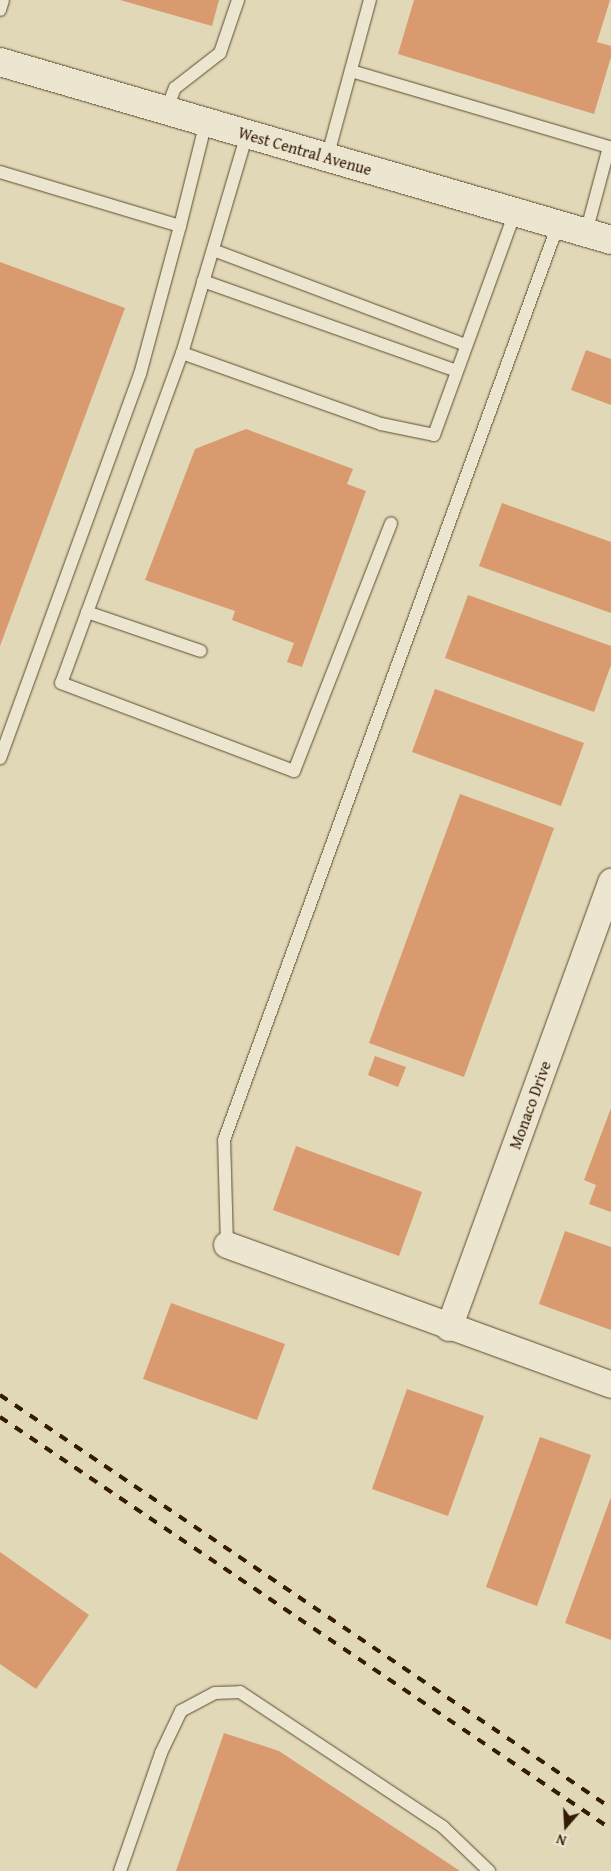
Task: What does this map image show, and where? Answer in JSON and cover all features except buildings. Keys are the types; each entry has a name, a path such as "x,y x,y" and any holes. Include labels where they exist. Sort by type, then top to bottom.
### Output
{"street":[{"name":"West Central Avenue","path":"0,62 598,237"},
{"name":"Monaco Drive","path":"449,1328 611,882"},
{"path":"228,1245 449,1328 611,1384"}],"lane":[{"path":"0,10 3,0"},
{"path":"166,110 175,88 220,53 238,0"},
{"path":"327,158 370,0"},
{"path":"351,71 610,144 598,237"},
{"path":"0,758 140,374 206,122"},
{"path":"247,134 182,353 61,683 294,771 391,523"},
{"path":"0,172 180,226"},
{"path":"182,353 382,424 434,435 515,212"},
{"path":"228,1245 224,1140 558,225"},
{"path":"213,250 466,345"},
{"path":"203,281 457,371"},
{"path":"87,612 201,651"},
{"path":"120,1871 161,1753 181,1711 215,1693 240,1692 443,1827 489,1871"}],"railway":[{"path":"0,1395 611,1808"},
{"path":"0,1417 611,1829"}]}
